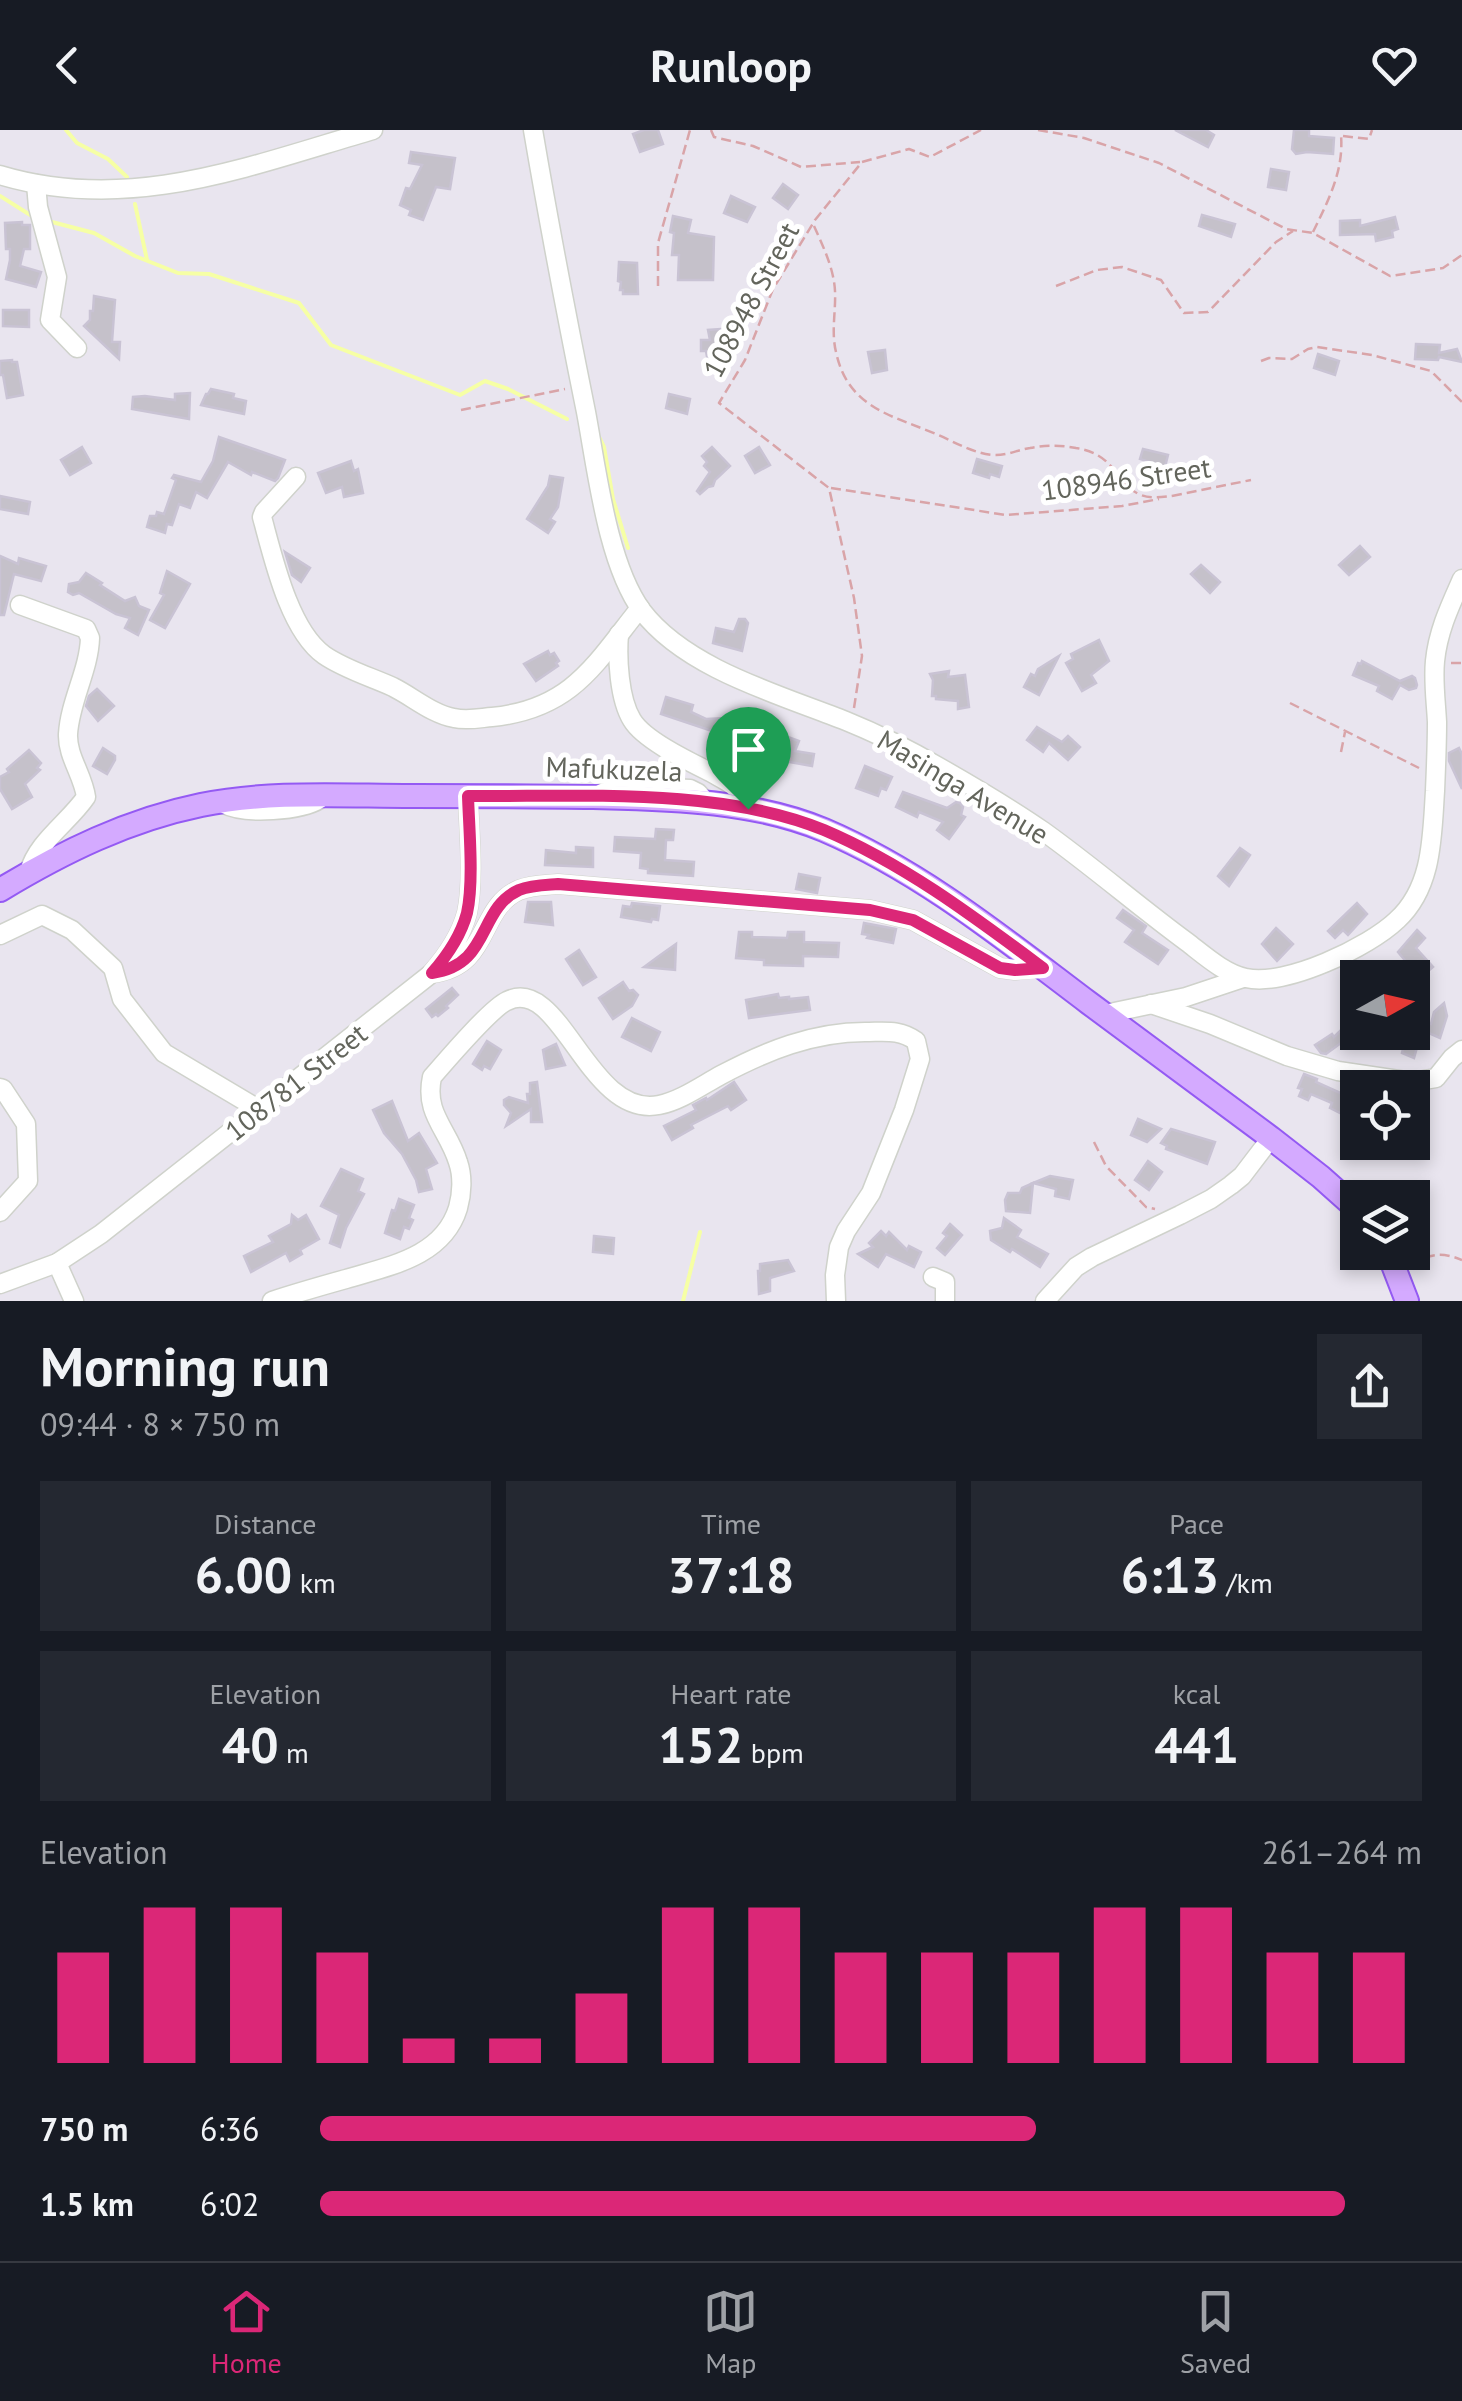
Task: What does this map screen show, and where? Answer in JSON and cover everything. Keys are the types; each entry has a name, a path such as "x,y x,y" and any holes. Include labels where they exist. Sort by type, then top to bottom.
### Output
{"main road":[{"name":"Mafukuzela","path":"0,890 66,852 128,826 220,802 276,796 592,797 748,809 820,829 878,856 952,901 1271,1138 1340,1194"},
{"path":"1396,1270 1407,1301"}],"street":[{"path":"0,176 90,190 167,186 373,130"},
{"name":"Masinga Avenue","path":"533,130 612,537 622,572 640,608 680,646 716,667 852,724 936,765 1042,830 1195,948 1243,978"},
{"path":"36,184 56,277 50,320 77,348"},
{"path":"296,477 262,518 288,601 300,626 326,656 450,718 463,720 537,708 579,683 640,608"},
{"path":"1104,1014 1186,997 1243,978 1261,979 1317,966 1382,932 1404,913 1416,898 1433,840 1435,662 1441,628 1462,579"},
{"path":"20,605 90,633 68,734 86,797 37,852 30,872"},
{"path":"619,634 620,674 634,723 669,749 730,782 742,793 748,809"},
{"name":"108781 Street","path":"0,1284 57,1264 102,1234 432,973 451,948 466,914 470,862 468,796"},
{"path":"432,973 450,971 471,955 504,900 518,890 558,884 870,910 913,920 1000,968 1043,968"},
{"path":"0,935 42,915 72,930 113,968 122,999 164,1054 260,1110"},
{"path":"272,1301 402,1262 429,1248 446,1232 462,1197 460,1167 432,1110 432,1076 504,1002 522,997 547,1010 597,1077 613,1092 646,1106 661,1105 752,1058 806,1040 850,1032 898,1031 916,1042 920,1059 904,1110 872,1193 839,1247 836,1301"},
{"path":"1152,1004 1286,1056 1338,1071 1412,1082 1436,1078 1462,1050"},
{"path":"0,1088 26,1124 28,1181 0,1212"},
{"path":"1045,1301 1092,1256 1180,1215 1231,1185 1271,1138"},
{"path":"57,1264 74,1301"},
{"path":"933,1277 945,1282 945,1301"}],"path":[{"path":"658,286 658,243 690,130"},
{"path":"711,130 714,137 753,146 802,167 862,162 909,149 930,157 981,130"},
{"path":"1038,130 1084,138 1159,163 1286,229 1313,234 1390,276 1443,268 1462,255"},
{"path":"1313,234 1335,187 1341,154 1338,130"},
{"path":"1341,135 1369,140 1372,130"},
{"name":"108948 Street","path":"829,488 719,403 745,360 773,290 813,225 862,162"},
{"path":"813,225 836,286 835,350 842,371 872,408 957,445 991,455 1058,445 1080,448 1100,456 1138,494 1172,496"},
{"path":"1056,286 1096,270 1122,267 1160,280 1184,314 1208,312 1276,242 1294,230"},
{"path":"1260,361 1292,359 1318,347 1372,355 1431,371 1462,402"},
{"path":"461,410 581,386"},
{"name":"108946 Street","path":"829,488 1006,516 1122,506 1250,480"},
{"path":"829,488 854,598 862,656 852,724"},
{"path":"1290,703 1436,776"},
{"path":"1342,752 1345,731"},
{"path":"1094,1142 1106,1166 1146,1207 1180,1215"},
{"path":"1398,1275 1434,1254 1462,1260"}],"building":[{"path":"658,130 663,144 640,152 633,134"},
{"path":"1175,130 1206,130 1214,135 1208,147"},
{"path":"1294,130 1334,138 1333,154 1296,154 1292,149"},
{"path":"411,152 455,158 450,189 436,187 423,220 409,215 411,210 400,205 422,165 409,163"},
{"path":"1271,169 1289,172 1286,190 1268,187"},
{"path":"783,184 798,195 788,209 773,198"},
{"path":"731,196 755,207 747,222 724,213"},
{"path":"1202,215 1235,224 1231,237 1199,226"},
{"path":"673,216 691,220 688,233 714,237 713,280 678,280 679,255 672,255 674,233 670,232"},
{"path":"1395,217 1398,229 1392,231 1393,237 1376,241 1375,234 1340,235 1340,221 1360,220 1360,226"},
{"path":"5,223 30,225 30,249 24,249 20,266 41,272 36,287 6,279 10,249 6,249"},
{"path":"619,262 637,263 638,294 623,294 620,290"},
{"path":"94,296 115,300 112,342 120,342 119,359 84,326 93,311"},
{"path":"3,310 29,310 29,327 3,326"},
{"path":"720,329 725,359 708,362 706,351 701,351 701,340 710,340 708,330"},
{"path":"1416,344 1440,345 1439,353 1457,349 1462,362 1439,357 1415,359"},
{"path":"885,350 887,370 872,373 868,352"},
{"path":"1318,354 1339,361 1335,375 1314,368"},
{"path":"0,361 17,362 23,395 7,398"},
{"path":"211,389 246,401 244,414 201,405"},
{"path":"190,393 189,419 132,409 133,397 175,400 175,394"},
{"path":"669,394 690,399 687,414 666,408"},
{"path":"219,437 285,460 278,478 275,481 252,472 251,475 228,462 207,498 196,492 190,508 179,504 165,533 147,527 150,516 164,514 176,480 174,475 201,482 213,461"},
{"path":"82,447 91,463 70,475 61,460"},
{"path":"712,447 730,466 713,486 700,494 697,491 710,472 702,456"},
{"path":"759,447 770,465 755,473 745,456"},
{"path":"1143,449 1168,455 1165,467 1140,459"},
{"path":"977,459 1002,466 999,477 973,473"},
{"path":"351,461 354,471 358,469 363,493 344,497 342,487 326,493 318,473"},
{"path":"550,476 563,478 558,507 550,519 555,522 548,533 527,519"},
{"path":"0,496 30,502 28,514 0,509"},
{"path":"1360,546 1370,557 1349,575 1339,565"},
{"path":"285,552 310,568 301,582 292,575"},
{"path":"0,556 18,564 19,558 46,566 41,581 14,574 4,615 0,615"},
{"path":"1201,565 1220,582 1210,593 1191,574"},
{"path":"167,571 190,584 165,628 150,620 164,595 160,593"},
{"path":"86,573 125,601 135,597 139,606 149,610 138,635 125,628 130,618 79,593 68,592 69,584 79,582"},
{"path":"739,619 748,623 742,651 713,643 716,628 734,632"},
{"path":"1099,640 1109,661 1091,675 1096,683 1082,691 1066,663 1073,659 1071,654"},
{"path":"548,651 550,655 554,653 558,666 536,681 524,664"},
{"path":"1059,656 1039,695 1024,687 1031,674 1035,676 1038,669"},
{"path":"1362,661 1400,681 1412,676 1416,688 1409,690 1400,685 1392,699 1377,691 1379,686 1353,675"},
{"path":"949,671 948,677 965,675 969,707 958,709 958,701 932,696 930,674"},
{"path":"97,689 114,706 98,721 86,706"},
{"path":"666,697 693,705 691,712 706,719 725,718 724,735 661,714"},
{"path":"1037,727 1062,742 1068,736 1080,747 1068,760 1049,743 1043,752 1027,740"},
{"path":"767,732 799,741 795,751 814,754 812,766 784,761 786,753 765,751"},
{"path":"103,748 115,756 107,774 93,766"},
{"path":"1459,748 1462,789 1449,761 1449,753"},
{"path":"29,750 41,763 37,768 40,770 25,784 32,797 12,809 0,789 0,777"},
{"path":"865,766 892,777 878,796 856,788"},
{"path":"903,792 947,808 960,803 961,815 965,817 949,839 937,830 943,822 919,812 917,817 896,807"},
{"path":"656,829 674,830 673,840 666,840 665,860 694,862 693,876 648,873 648,869 640,868 641,853 614,851 615,837 655,839"},
{"path":"576,847 593,848 593,867 545,865 546,850 576,853"},
{"path":"1240,848 1250,855 1229,886 1218,876"},
{"path":"799,874 820,878 817,893 796,889"},
{"path":"528,902 551,902 553,925 525,922"},
{"path":"632,903 660,906 658,920 621,917 623,906 631,907"},
{"path":"1357,903 1367,914 1348,935 1343,930 1335,938 1328,931"},
{"path":"1123,910 1146,926 1142,933 1168,950 1158,964 1125,942 1134,930 1117,918"},
{"path":"864,923 896,929 893,943 867,938 869,935 862,934"},
{"path":"1276,928 1293,944 1277,961 1262,944"},
{"path":"1417,930 1425,938 1416,948 1427,960 1405,960 1398,952"},
{"path":"739,932 752,932 752,937 787,938 788,932 804,932 804,942 839,943 838,957 803,956 803,966 764,965 764,960 736,958"},
{"path":"676,944 675,970 644,967 659,956"},
{"path":"579,950 596,977 583,985 566,959"},
{"path":"623,982 638,995 632,1006 613,1019 599,998"},
{"path":"452,988 458,995 448,1008 432,1017 426,1009"},
{"path":"778,994 779,998 789,999 808,997 810,1010 749,1018 746,1000"},
{"path":"1444,1003 1447,1016 1440,1038 1430,1034 1434,1012"},
{"path":"632,1018 660,1032 651,1051 622,1037"},
{"path":"1340,1031 1340,1044 1326,1054 1315,1045 1332,1034 1334,1037"},
{"path":"487,1041 501,1050 490,1069 484,1066 482,1070 473,1064"},
{"path":"556,1044 565,1065 546,1069 543,1050"},
{"path":"1403,1050 1416,1050 1414,1058"},
{"path":"1304,1074 1317,1079 1316,1082 1340,1093 1340,1113 1330,1108 1332,1103 1311,1094 1308,1100 1299,1096 1302,1089 1298,1088"},
{"path":"537,1082 542,1122 531,1122 531,1109 506,1126 511,1113 504,1100 509,1097 528,1103 530,1083"},
{"path":"734,1082 746,1100 691,1125 693,1128 672,1140 664,1126 696,1110 693,1105"},
{"path":"392,1101 408,1141 419,1133 437,1163 426,1169 432,1189 419,1192 402,1154 384,1133 373,1110"},
{"path":"1138,1119 1161,1129 1147,1142 1131,1135"},
{"path":"1171,1129 1215,1142 1207,1164 1166,1149 1161,1143"},
{"path":"1148,1161 1162,1172 1149,1190 1135,1180"},
{"path":"341,1169 363,1179 358,1191 364,1194 340,1247 330,1243 339,1215 321,1206"},
{"path":"1050,1176 1073,1180 1069,1199 1055,1196 1056,1189 1033,1183"},
{"path":"1033,1183 1030,1213 1006,1211 1008,1193 1020,1193"},
{"path":"399,1199 414,1205 409,1218 413,1220 409,1229 404,1227 400,1239 385,1233"},
{"path":"292,1215 298,1220 306,1215 319,1239 290,1261 286,1253 251,1272 244,1256 273,1242 269,1236 291,1224"},
{"path":"1004,1218 1021,1230 1017,1237 1048,1254 1040,1267 991,1240 990,1231 1002,1228"},
{"path":"950,1224 962,1235 945,1255 937,1248 947,1236 943,1233"},
{"path":"881,1231 886,1236 889,1232 907,1250 909,1246 921,1252 914,1267 886,1254 878,1267 858,1254 873,1247 869,1243"},
{"path":"594,1236 614,1238 613,1254 593,1252"},
{"path":"788,1260 794,1271 770,1278 770,1291 759,1294 760,1264"}],"waterway":[{"path":"66,130 77,143 108,159 127,177"},
{"path":"0,196 35,218"},
{"path":"135,204 147,260"},
{"path":"52,222 94,233 135,256 178,273 209,274 299,303 331,345 460,395 485,381 567,419"},
{"path":"599,437 628,548"},
{"path":"683,1301 700,1232"}],"route":[{"path":"468,796 637,798 748,809 820,829 878,856 952,901 1043,968 1015,970 991,965 913,920 870,910 558,884 518,890 504,900 471,955 450,971 432,973 451,948 466,914 470,862 468,796"}]}
